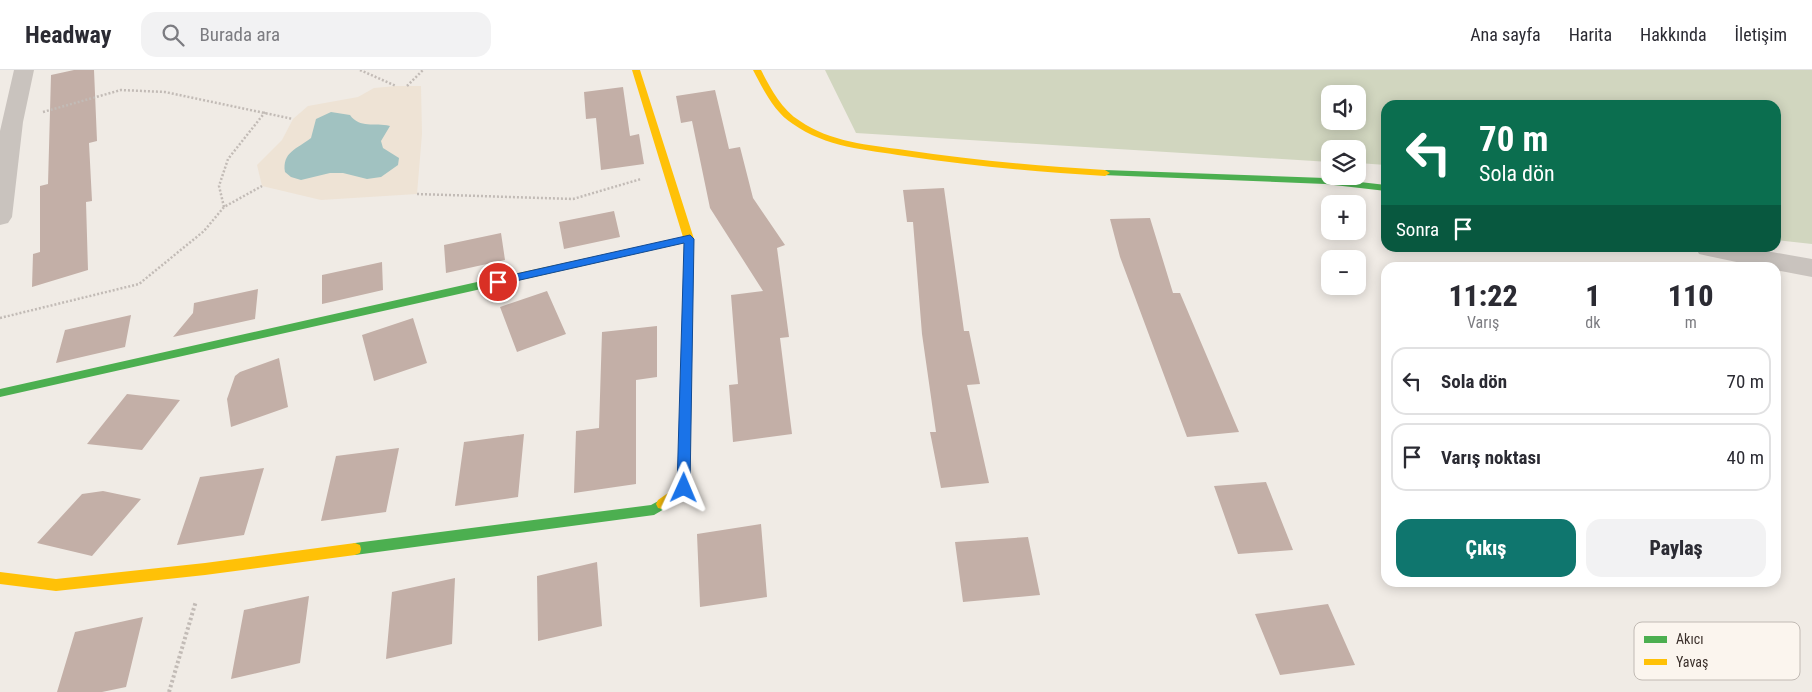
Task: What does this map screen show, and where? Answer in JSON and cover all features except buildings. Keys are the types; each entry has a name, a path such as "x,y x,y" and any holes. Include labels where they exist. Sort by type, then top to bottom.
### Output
{"street":[{"path":"0,217 12,122 24,70"},
{"path":"0,578 56,585 205,569 654,510 684,488 690,239 636,70"},
{"path":"758,70 776,102 793,120 814,134 834,141 932,157 1040,169 1179,177 1325,181 1381,187"},
{"path":"0,393 690,239"},
{"path":"1729,252 1781,262"},
{"path":"1781,262 1812,268"}],"path":[{"path":"360,70 396,86"},
{"path":"407,86 423,70"},
{"path":"12,122 122,90 164,92 266,111 293,119"},
{"path":"224,207 219,186 228,159 266,111"},
{"path":"416,194 573,199 668,171"},
{"path":"0,318 139,284 204,231 224,207 262,186"},
{"path":"169,692 205,569"}],"green space":[{"path":"825,70 1812,70 1812,244 1781,241 1781,100 1381,100 1381,165 1366,164 1366,140 1321,140 1321,161 856,133"}],"shaded area":[{"path":"421,86 422,134 417,194 321,200 262,186 257,165 282,140 293,119 308,106 358,97 374,88"}],"water":[{"path":"331,112 350,115 363,124 390,126 381,141 383,148 399,158 398,165 381,177 367,179 343,173 330,173 301,180 291,177 285,172 288,155 311,138 316,119"}],"traffic: fast":[{"path":"1105,173 1325,181 1381,187"},
{"path":"0,393 486,284"},
{"path":"355,549 654,510 662,504"}],"traffic: slow":[{"path":"636,70 689,239 684,488 662,504"},
{"path":"757,70 773,98 789,117 806,129 830,139 867,147 946,159 1105,173"},
{"path":"486,284 689,239"},
{"path":"0,578 56,585 205,569 355,549"}],"route":[{"path":"498,282 690,239 684,488"}]}
